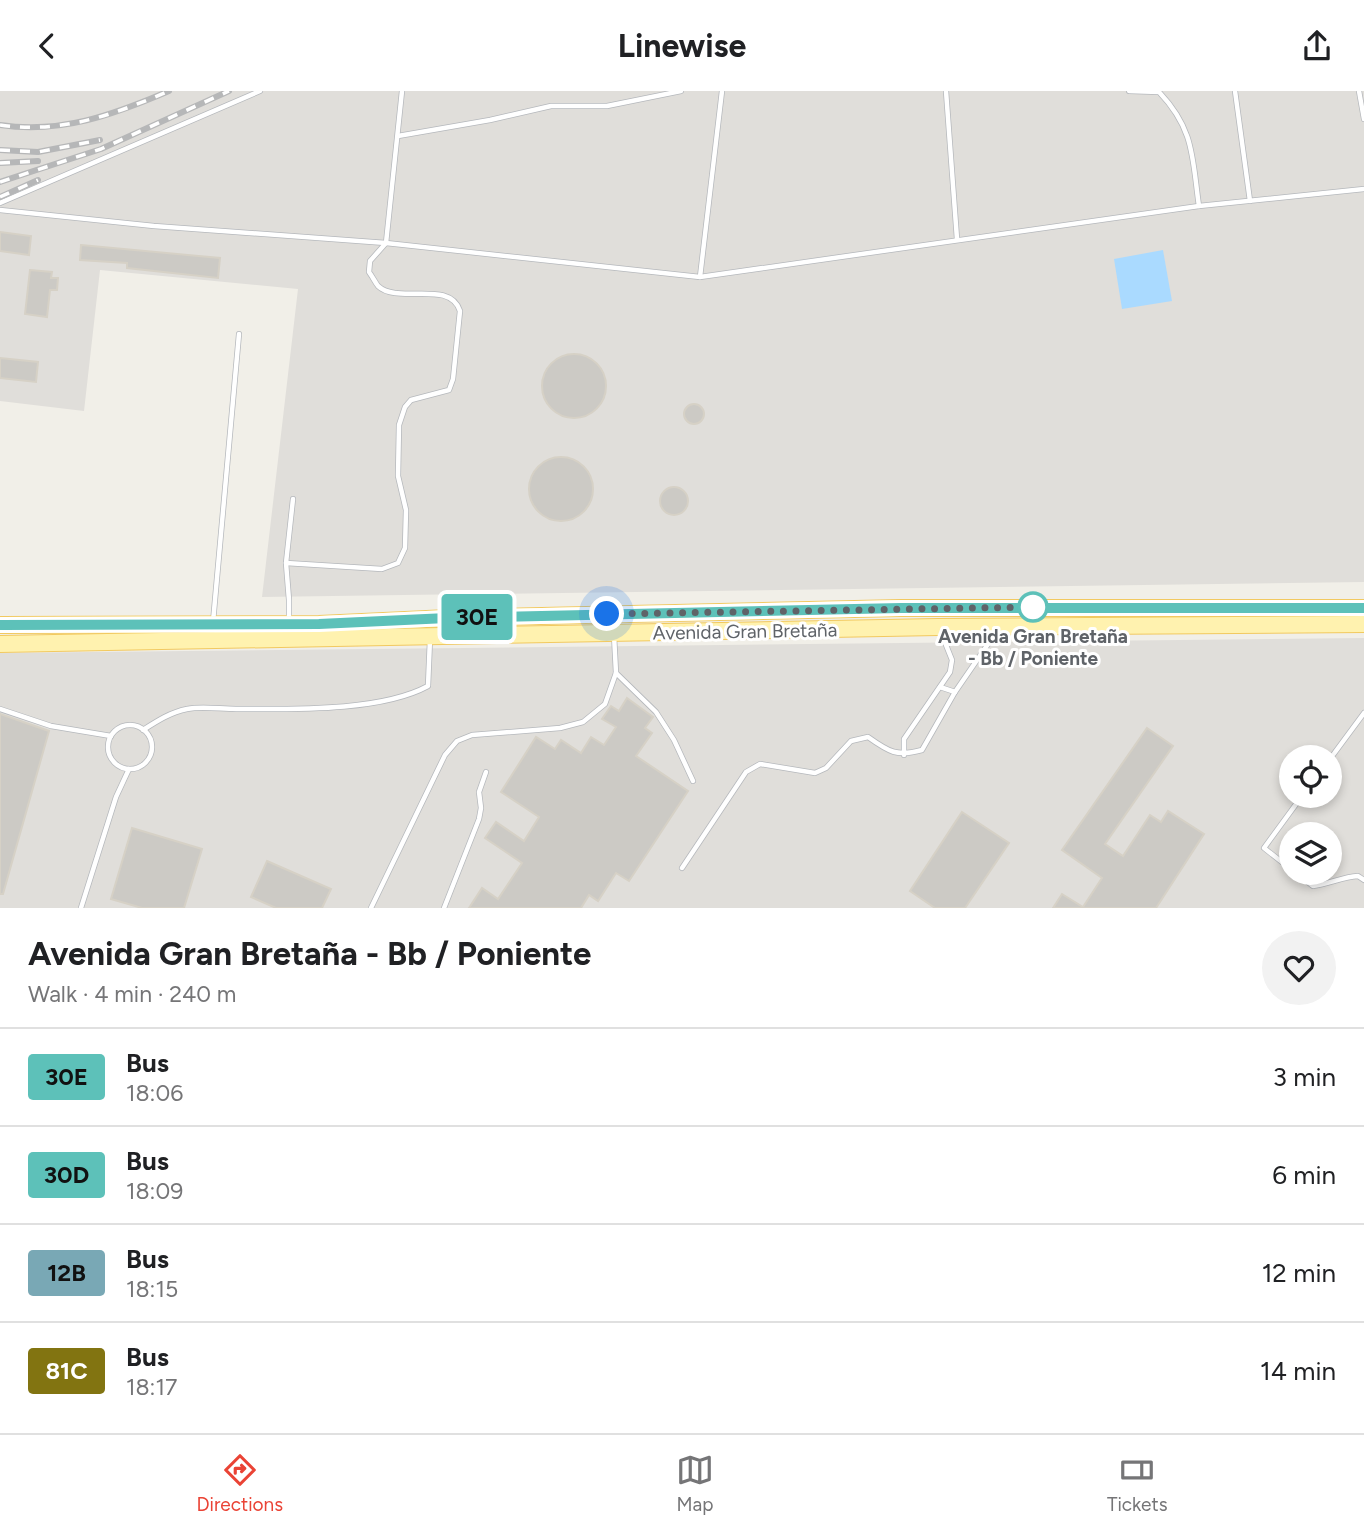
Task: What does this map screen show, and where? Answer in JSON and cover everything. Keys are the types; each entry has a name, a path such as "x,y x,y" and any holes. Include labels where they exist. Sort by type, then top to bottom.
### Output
{"main road":[{"name":"Avenida Gran Bretaña","path":"0,625 288,624 889,608 1364,608"},
{"name":"Avenida Gran Bretaña","path":"0,645 1001,626 1364,624"}],"lane":[{"path":"0,204 260,91"},
{"path":"286,563 382,569 398,563 405,548 407,510 398,476 399,425 405,407 411,400 449,390 453,379 460,311 457,303 448,296 390,292 379,287 369,272 370,261 386,243 402,91"},
{"path":"398,136 551,106 607,106 681,91"},
{"path":"700,277 722,91"},
{"path":"946,91 957,239"},
{"path":"1129,91 1159,92 1175,109 1189,135 1199,206"},
{"path":"1236,91 1250,201"},
{"path":"1359,91 1364,120"},
{"path":"0,210 154,226 386,243 700,277 1199,206 1364,189"},
{"path":"213,625 239,334"},
{"path":"288,624 286,563 293,499"},
{"path":"682,868 746,772 760,764 815,773 826,768 851,741 869,737 884,748 904,755 922,750 955,692 1001,626"},
{"path":"904,755 904,739 950,672 952,660 938,627"},
{"path":"371,908 445,755 457,741 472,736 560,728 583,722 606,704 616,673 614,634"},
{"path":"143,730 164,717 188,709 299,709 375,702 417,692 428,686 430,638"},
{"path":"616,673 656,712 674,740 693,781"},
{"path":"940,687 955,692"},
{"path":"0,709 51,726 111,736"},
{"path":"1341,745 1364,714"},
{"path":"135,726 143,730 152,745 146,762 138,768 129,769 113,762 108,754 108,744 117,729 135,726"},
{"path":"81,908 116,797 129,769"},
{"path":"444,908 479,818 479,792 486,772"},
{"path":"1279,828 1264,848 1279,860"},
{"path":"1342,878 1358,876 1364,880"}],"shaded area":[{"path":"0,91 1364,91 1364,582 262,597 298,289 100,270 84,411 0,401"},
{"path":"1364,638 1364,908 0,908 0,653"}],"water":[{"path":"1163,250 1172,301 1122,309 1114,259"}],"building":[{"path":"0,232 31,236 29,255 0,251"},
{"path":"81,245 220,258 218,278 127,268 127,263 80,260"},
{"path":"30,270 52,272 51,278 58,278 57,290 50,290 47,317 25,314"},
{"path":"568,354 580,354 597,363 604,374 604,398 597,409 580,418 568,418 556,413 547,404 542,392 542,380 547,368 556,359"},
{"path":"0,358 38,362 36,382 0,378"},
{"path":"690,404 698,404 704,414 698,424 690,424 684,418 684,410"},
{"path":"555,457 567,457 584,466 591,477 591,501 584,512 567,521 555,521 543,516 534,507 529,495 529,483 534,471 543,462"},
{"path":"674,487 684,491 688,501 684,511 674,515 664,511 660,501 664,491"},
{"path":"627,698 653,717 645,728 652,733 636,756 688,791 629,881 616,873 598,901 589,895 581,908 469,908 482,888 498,899 522,863 485,838 496,822 524,841 539,817 501,792 536,737 555,749 561,740 581,753 591,737 604,745 616,727 602,719 611,706 619,711"},
{"path":"0,714 49,731 3,894 0,894"},
{"path":"1147,728 1173,746 1105,844 1123,856 1150,815 1161,822 1168,811 1204,834 1156,908 1053,908 1062,894 1083,907 1102,878 1062,850"},
{"path":"962,812 1009,843 965,908 935,908 910,891"},
{"path":"132,828 202,849 184,908 142,908 111,899"},
{"path":"267,861 331,889 322,908 276,908 251,897"}],"railway":[{"path":"0,125 66,125 107,115 169,91"},
{"path":"0,182 101,149 229,91"},
{"path":"0,150 38,152 100,140"},
{"path":"0,163 38,161"},
{"path":"0,197 38,180"}],"bus line":[{"name":"30E","path":"0,625 319,624 447,618 901,608 1364,608"}],"place":[{"name":"Avenida Gran Bretaña - Bb / Poniente","path":"1033,607"}],"route":[{"path":"607,614 1037,607 1033,607"}]}
